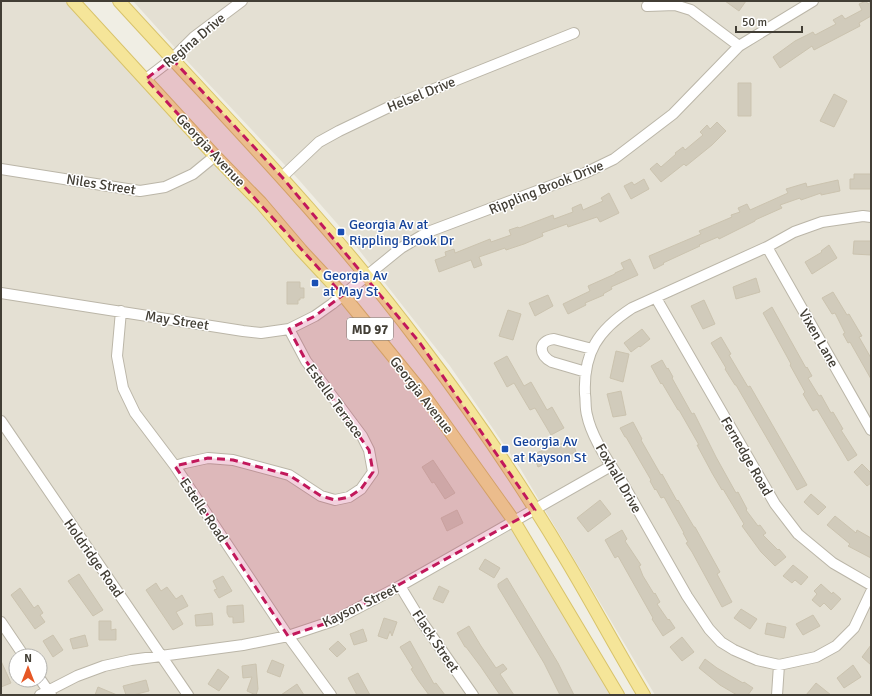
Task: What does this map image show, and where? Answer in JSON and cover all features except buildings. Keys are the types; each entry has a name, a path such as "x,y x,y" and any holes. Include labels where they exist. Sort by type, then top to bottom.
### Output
{"main road":[{"name":"Georgia Avenue","path":"73,1 215,156 261,203 301,250 343,295 421,391 514,521 618,695"},
{"name":"Georgia Avenue","path":"119,1 282,177 367,276 420,343 483,430 535,510 644,695"}],"street":[{"name":"Regina Drive","path":"146,79 172,59 194,37 242,1"},
{"name":"Rippling Brook Drive","path":"343,295 400,248 428,232 586,173 614,159 673,114 739,46 813,1"},
{"path":"647,6 675,5 691,10 739,46"},
{"name":"Helsel Drive","path":"282,177 319,142 338,131 389,107 574,33"},
{"name":"Niles Street","path":"1,169 140,190 165,187 186,178 215,156"},
{"name":"Foxhall Drive","path":"871,216 822,222 794,232 767,247 632,308 618,317 606,328 592,349 585,379 586,414 592,430 611,466 622,482 687,596 710,630 721,642 734,650 757,660 779,665 816,657 836,646 854,628 871,592"},
{"name":"Vixen Lane","path":"767,247 871,430"},
{"name":"May Street","path":"1,293 261,333 289,329 315,316 343,295"},
{"name":"Fernedge Road","path":"656,298 775,504 798,534 833,563 871,585"},
{"name":"Estelle Road","path":"121,311 117,356 123,388 135,413 175,466 288,636 331,695"},
{"name":"Estelle Terrace","path":"175,466 208,458 233,460 289,475 321,496 335,500 349,497 361,490 373,472 369,450 362,436 306,361 289,329"},
{"path":"586,372 547,360 542,353 543,343 554,339 592,349"},
{"name":"Holdridge Road","path":"1,421 188,695"},
{"name":"Kayson Street","path":"46,694 77,676 104,666 131,660 243,645 288,636 333,621 400,586 611,466"},
{"name":"Flack Street","path":"400,586 420,619 473,695"},
{"path":"1,622 19,648"},
{"path":"777,695 779,665"}],"highlighted area":[{"path":"172,59 282,177 420,343 535,510 333,621 288,636 175,466 208,458 233,460 289,475 321,496 335,500 349,497 361,489 373,472 369,450 306,361 289,329 315,316 343,295 146,79"}],"shaded area":[{"path":"1,1 73,1 301,250 477,468 618,695 1,695"},
{"path":"133,1 871,1 871,695 655,695 520,468 450,366 348,236 299,180"}],"place":[{"name":"Georgia Av at Rippling Brook Dr","path":"341,232"},
{"name":"Georgia Av at May St","path":"315,283"},
{"name":"Georgia Av at Kayson St","path":"505,449"}]}
